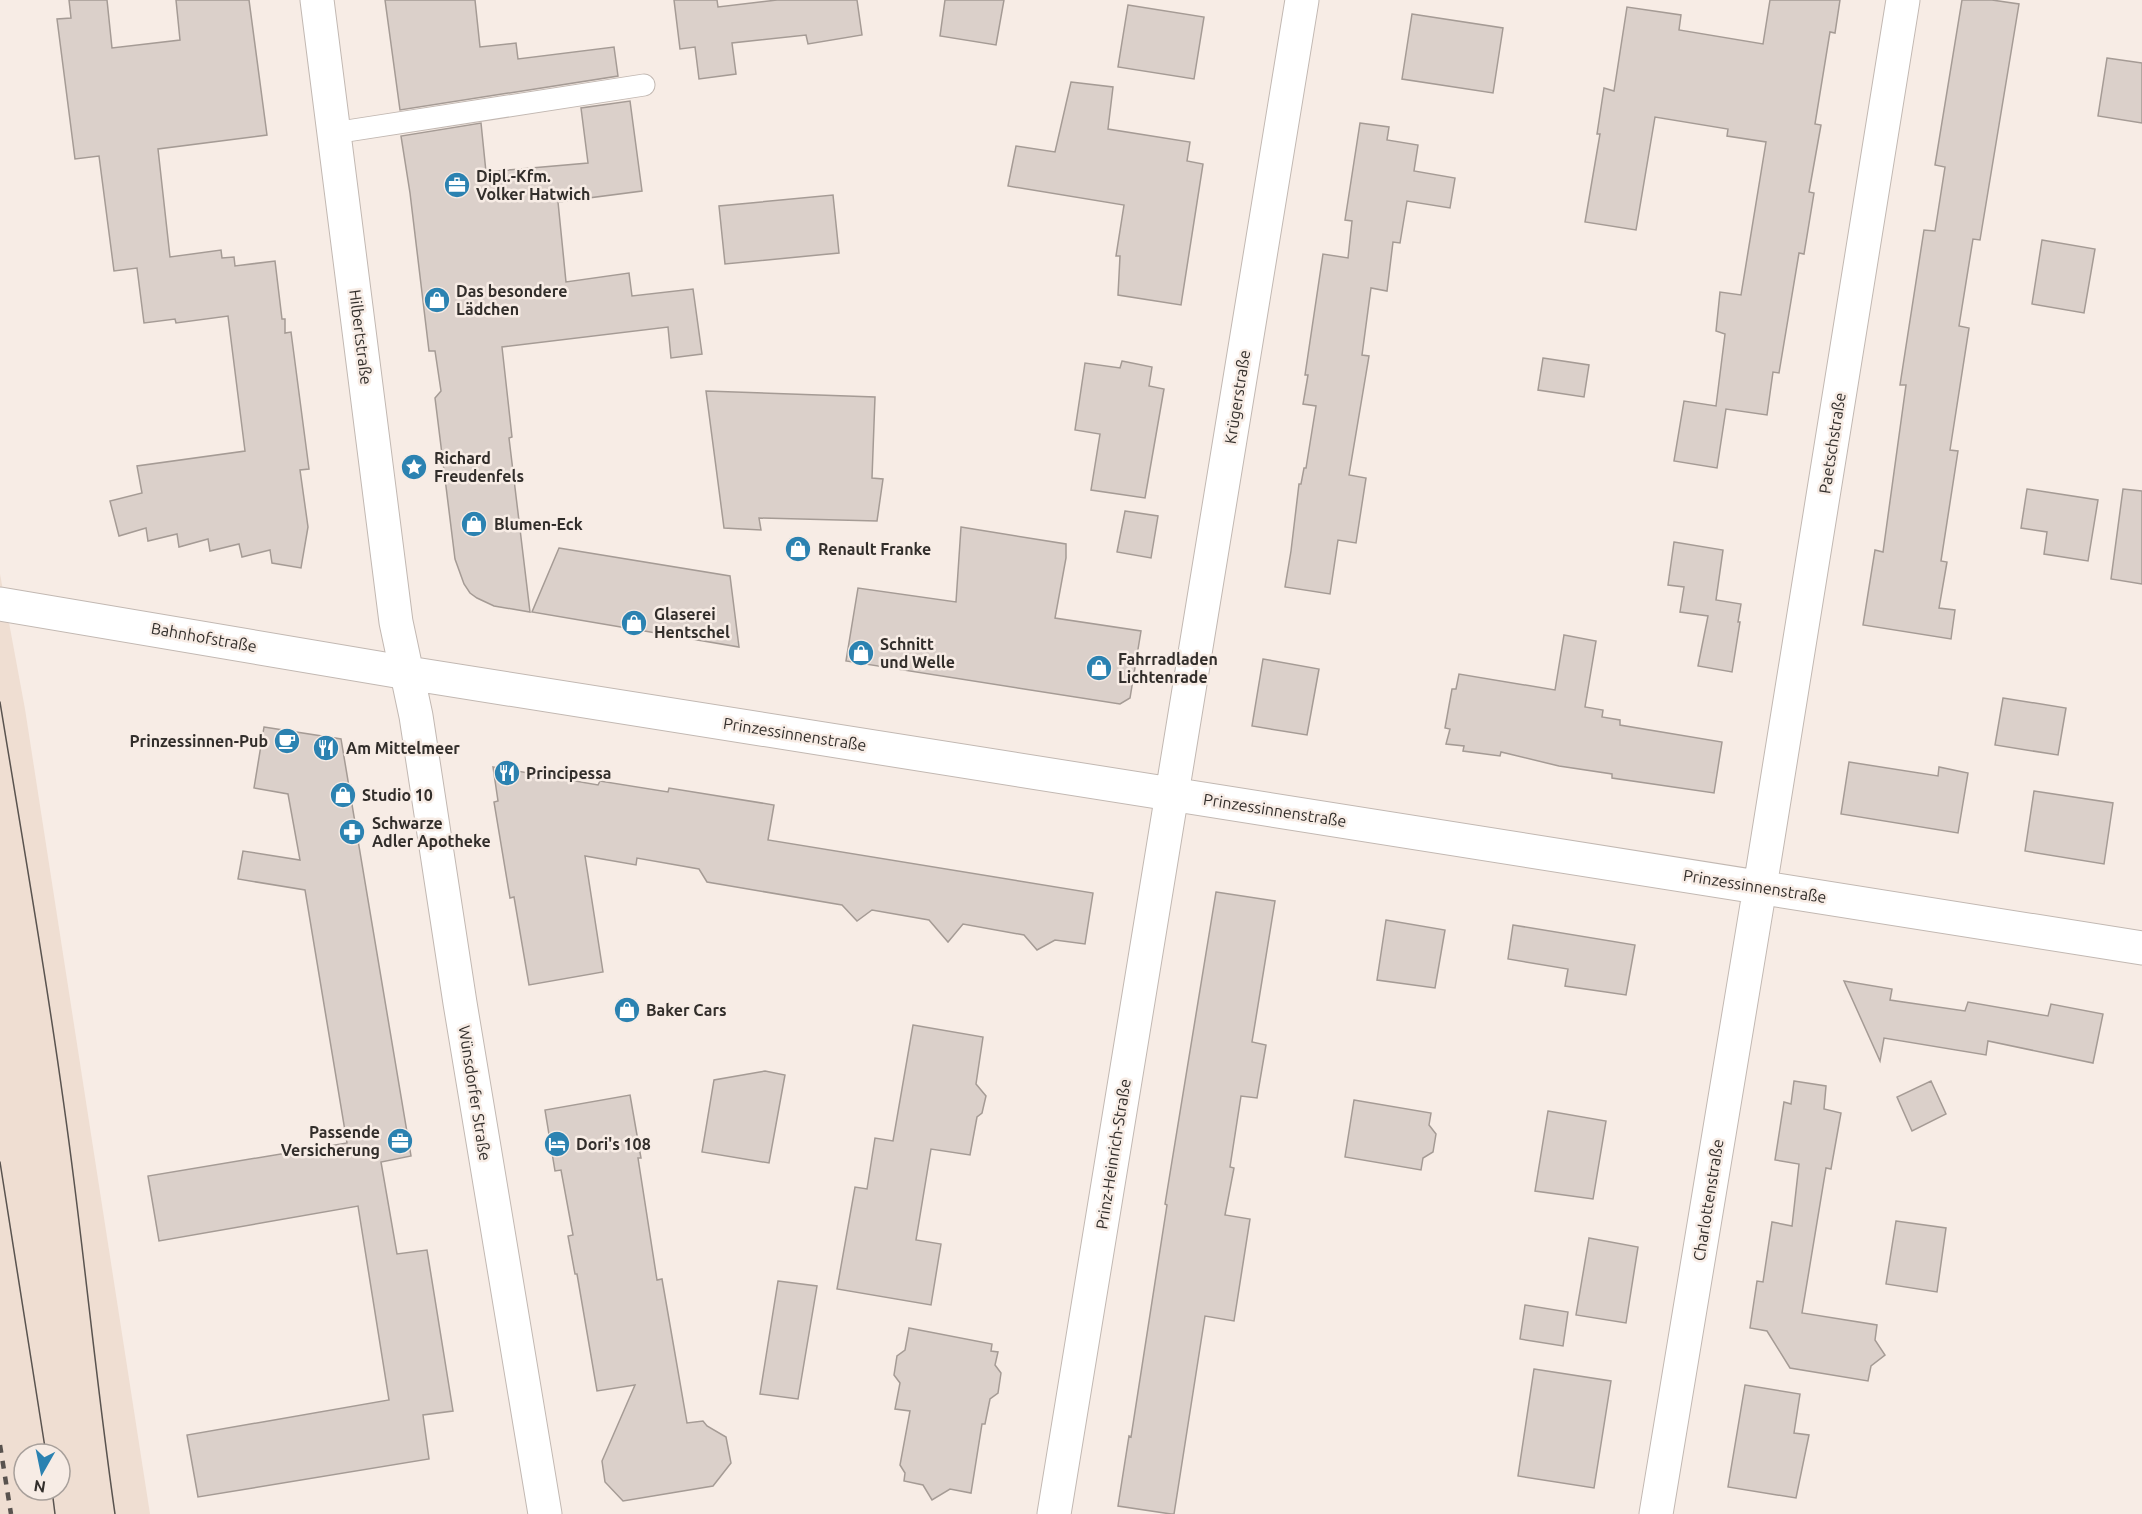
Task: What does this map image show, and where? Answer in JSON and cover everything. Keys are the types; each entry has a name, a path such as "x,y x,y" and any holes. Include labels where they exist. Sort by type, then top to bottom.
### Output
{"street":[{"name":"Hilbertstraße","path":"317,0 396,622 408,672"},
{"name":"Krügerstraße","path":"1173,794 1302,0"},
{"name":"Paetschstraße","path":"1760,887 1903,0"},
{"name":"Bahnhofstraße","path":"0,604 408,672"},
{"name":"Prinzessinnenstraße","path":"408,672 2142,948"},
{"name":"Wünsdorfer Straße","path":"408,672 545,1514"},
{"name":"Prinz-Heinrich-Straße","path":"1054,1514 1173,794"},
{"name":"Charlottenstraße","path":"1656,1514 1760,887"}],"lane":[{"path":"334,133 644,86"}],"shaded area":[{"path":"0,574 25,709 150,1514 0,1514"}],"building":[{"path":"69,0 107,0 112,48 180,40 176,0 249,0 267,135 158,149 170,257 221,250 222,258 234,257 235,266 275,261 282,319 285,319 285,333 291,332 309,469 300,470 308,527 301,568 272,563 270,550 242,557 239,544 210,551 208,539 179,547 177,534 148,541 146,528 119,536 110,501 142,493 137,466 245,451 228,316 176,323 175,319 144,323 137,268 114,271 99,156 75,159 57,19 71,18"},
{"path":"385,0 475,0 480,47 516,43 518,59 614,47 618,76 400,110"},
{"path":"674,0 717,0 718,7 777,0 857,0 862,35 808,44 806,35 732,43 736,74 699,79 695,47 680,49"},
{"path":"945,0 1004,0 996,45 940,36"},
{"path":"1770,0 1840,0 1835,33 1830,32 1815,124 1821,125 1809,192 1814,193 1804,254 1799,253 1779,373 1773,372 1767,415 1726,409 1717,468 1674,461 1684,401 1716,406 1725,334 1716,331 1720,292 1741,295 1766,142 1727,136 1728,129 1655,117 1636,230 1585,222 1600,134 1597,134 1604,88 1614,91 1627,7 1681,15 1679,30 1763,44"},
{"path":"1962,0 1992,0 2019,4 1980,240 1973,239 1959,326 1969,328 1950,450 1958,451 1941,561 1947,562 1939,608 1955,610 1951,639 1863,625 1875,550 1883,552 1906,385 1900,385 1924,230 1935,231 1945,167 1935,165"},
{"path":"1128,5 1204,17 1194,79 1118,67"},
{"path":"1412,14 1503,28 1493,93 1402,79"},
{"path":"2107,58 2142,63 2142,123 2098,116"},
{"path":"1071,82 1113,87 1108,129 1190,142 1187,161 1203,164 1181,305 1118,295 1120,256 1116,256 1124,205 1008,186 1016,146 1055,152"},
{"path":"630,101 642,191 558,202 566,282 629,273 632,296 693,289 702,354 671,358 668,327 502,347 512,437 509,438 530,612 494,606 470,593 464,584 455,559 435,398 441,391 435,351 429,351 401,136 481,123 486,172 588,163 581,108"},
{"path":"1360,123 1389,127 1387,140 1418,145 1414,171 1455,178 1450,208 1407,201 1400,243 1393,242 1387,291 1371,288 1362,355 1369,356 1349,475 1366,478 1356,543 1338,540 1330,594 1285,587 1299,484 1301,484 1304,468 1306,468 1316,406 1303,404 1308,375 1305,375 1323,254 1348,258 1352,221 1345,220"},
{"path":"833,195 839,253 725,264 719,206"},
{"path":"2042,240 2095,249 2084,313 2032,304"},
{"path":"1543,358 1589,365 1584,397 1538,390"},
{"path":"1122,361 1152,367 1149,386 1164,389 1145,498 1091,490 1100,434 1075,430 1085,363 1120,368"},
{"path":"706,391 875,397 872,478 883,479 877,521 759,518 761,530 724,528"},
{"path":"2027,489 2098,500 2088,561 2044,554 2047,532 2021,528"},
{"path":"2123,489 2142,491 2142,584 2111,579"},
{"path":"1125,511 1158,516 1151,558 1117,552"},
{"path":"961,527 1066,544 1066,558 1055,618 1141,631 1130,698 1120,704 846,661 858,588 956,602"},
{"path":"1674,542 1723,550 1716,600 1741,604 1732,672 1698,666 1708,616 1680,612 1684,587 1668,585"},
{"path":"559,548 730,576 739,647 532,612"},
{"path":"1564,635 1596,641 1585,707 1603,710 1602,717 1620,720 1620,725 1722,742 1714,793 1612,778 1612,774 1559,766 1501,752 1500,756 1463,751 1464,746 1446,744 1450,729 1445,728 1452,689 1456,689 1459,674 1555,690"},
{"path":"1263,659 1319,669 1307,735 1252,726"},
{"path":"2003,698 2066,708 2058,755 1995,745"},
{"path":"264,727 341,739 411,1156 381,1162 397,1254 427,1250 453,1411 423,1415 429,1459 198,1497 187,1435 389,1400 358,1206 159,1241 148,1176 347,1143 305,890 238,879 243,851 300,860 288,794 254,788"},
{"path":"1849,762 1938,776 1939,767 1968,773 1958,833 1841,814"},
{"path":"493,767 598,785 600,781 668,792 669,788 774,805 768,840 1093,893 1085,944 1055,940 1037,950 1024,935 963,924 948,942 929,920 872,910 857,921 842,905 707,882 699,869 637,858 636,865 585,856 603,972 529,985 514,897 510,898 494,802 498,801"},
{"path":"2034,791 2113,803 2104,864 2025,851"},
{"path":"1216,892 1275,901 1252,1042 1266,1045 1257,1098 1241,1096 1230,1167 1234,1168 1225,1215 1250,1219 1234,1321 1205,1316 1174,1514 1171,1514 1118,1506 1129,1436 1131,1437 1167,1205 1165,1204"},
{"path":"1386,920 1445,930 1435,988 1377,980"},
{"path":"1513,925 1635,945 1626,995 1565,986 1568,969 1508,959"},
{"path":"1844,981 1892,989 1890,1000 1965,1011 1968,1002 2048,1016 2051,1004 2103,1014 2093,1063 1988,1041 1986,1055 1884,1038 1880,1061"},
{"path":"913,1025 983,1037 976,1084 986,1096 982,1113 977,1117 970,1155 931,1149 916,1240 941,1244 931,1305 837,1289 855,1187 867,1189 875,1138 893,1141"},
{"path":"765,1071 785,1075 769,1163 702,1152 714,1080"},
{"path":"1794,1081 1826,1086 1824,1109 1841,1113 1831,1169 1826,1168 1802,1313 1877,1325 1875,1340 1885,1355 1871,1366 1868,1381 1790,1368 1767,1331 1750,1328 1757,1281 1763,1282 1772,1222 1792,1226 1799,1164 1775,1160 1784,1102 1791,1104"},
{"path":"1931,1081 1946,1114 1912,1131 1897,1097"},
{"path":"630,1095 657,1280 662,1279 687,1423 703,1421 707,1426 726,1437 731,1463 713,1486 623,1501 605,1482 602,1461 635,1385 597,1391 577,1274 575,1274 568,1236 573,1235 561,1170 555,1171 545,1110"},
{"path":"1354,1100 1431,1113 1429,1125 1436,1134 1433,1152 1423,1158 1421,1170 1345,1157"},
{"path":"1548,1111 1606,1121 1593,1199 1535,1191"},
{"path":"1896,1221 1946,1228 1937,1292 1886,1284"},
{"path":"1589,1238 1638,1247 1626,1323 1576,1315"},
{"path":"778,1281 817,1286 798,1399 760,1394"},
{"path":"1525,1305 1568,1312 1563,1346 1520,1339"},
{"path":"909,1328 992,1344 991,1351 998,1352 995,1365 1001,1373 998,1393 990,1399 985,1424 982,1424 971,1493 950,1489 932,1500 923,1485 904,1481 905,1473 900,1465 910,1411 895,1409 900,1383 894,1375 897,1356 905,1350"},
{"path":"1534,1369 1611,1381 1594,1488 1518,1476"},
{"path":"1745,1385 1800,1394 1794,1433 1809,1435 1796,1498 1728,1487"}],"tram line":[{"path":"0,702 58,1061 115,1514"},
{"path":"0,1162 44,1442"},
{"path":"54,1502 55,1514"}],"railway":[{"path":"0,1445 11,1514"}],"place":[{"name":"Dipl.-Kfm. Volker Hatwich","path":"457,185"},
{"name":"Das besondere Lädchen","path":"437,300"},
{"name":"Richard Freudenfels","path":"414,467"},
{"name":"Blumen-Eck","path":"474,524"},
{"name":"Renault Franke","path":"798,549"},
{"name":"Glaserei Hentschel","path":"634,623"},
{"name":"Schnitt und Welle","path":"861,653"},
{"name":"Fahrradladen Lichtenrade","path":"1099,668"},
{"name":"Prinzessinnen-Pub","path":"287,741"},
{"name":"Am Mittelmeer","path":"326,748"},
{"name":"Principessa","path":"507,773"},
{"name":"Studio 10","path":"343,795"},
{"name":"Schwarze Adler Apotheke","path":"352,832"},
{"name":"Baker Cars","path":"627,1010"},
{"name":"Passende Versicherung","path":"400,1141"},
{"name":"Dori's 108","path":"557,1144"}]}
